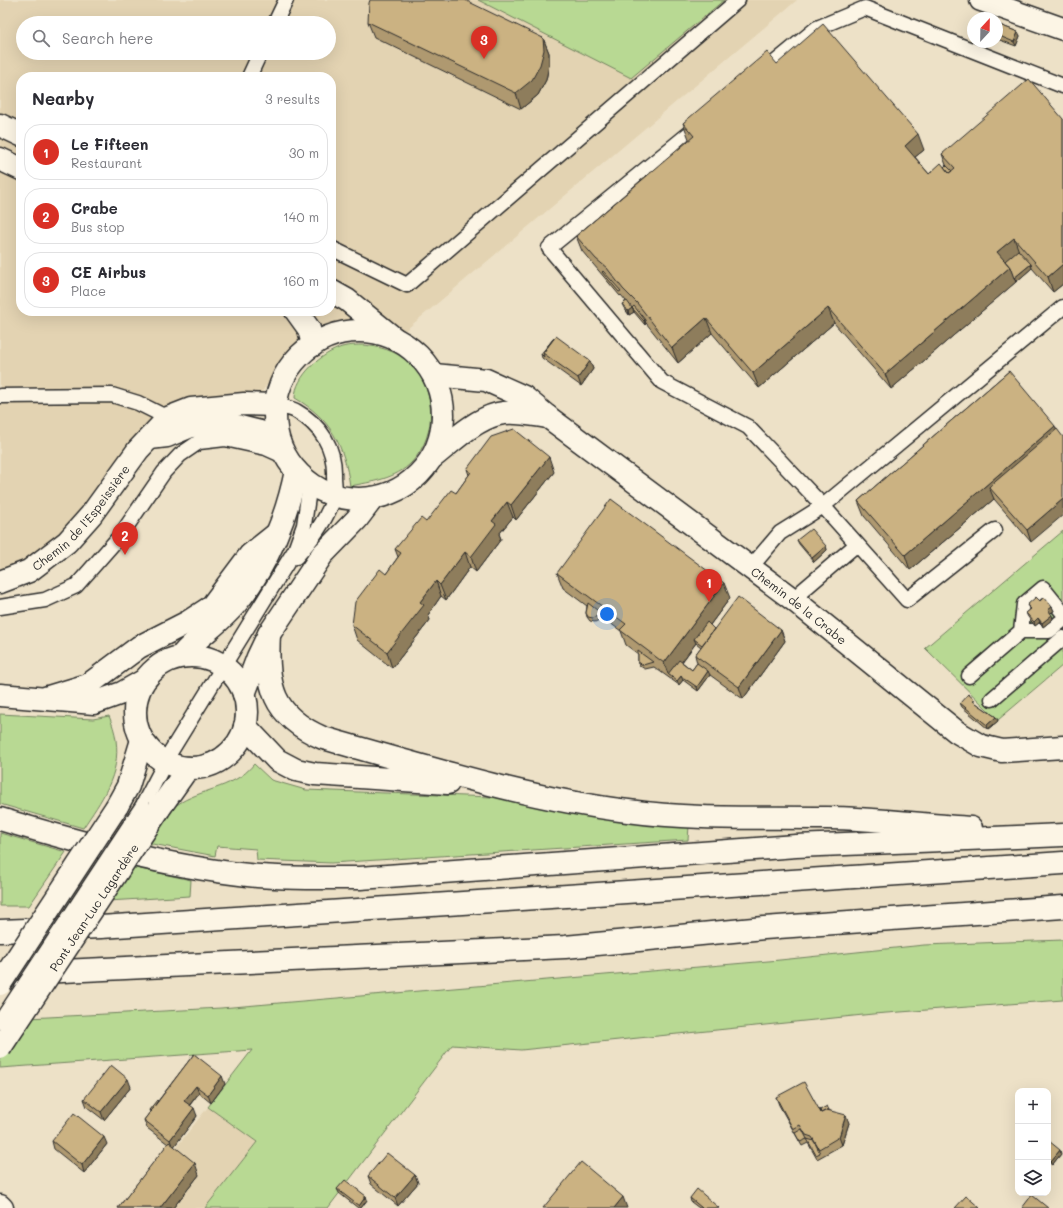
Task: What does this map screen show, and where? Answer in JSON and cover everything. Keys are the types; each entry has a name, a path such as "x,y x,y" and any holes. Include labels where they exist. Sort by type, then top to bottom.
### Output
{"main road":[{"path":"980,0 1063,30"},
{"path":"0,125 16,133"},
{"path":"0,159 16,167"},
{"path":"150,438 167,436 191,426 232,425 260,432 293,463 334,496 360,500 373,498 391,493 408,484 422,472 433,457 441,437 444,416 439,388 434,375 425,362 411,348 395,339 352,304 336,294"},
{"path":"299,316 308,329 313,345"},
{"path":"181,656 194,641 222,618 238,601 262,565 286,513 293,463 276,430 276,406 278,393 287,371 303,352 313,345 328,337 344,332 356,331 378,333 395,339"},
{"name":"Chemin de la Crabe","path":"434,375 486,380 524,397 548,417 795,601 957,732 981,746 1002,751 1063,747"},
{"name":"Chemin de l'Espeissière","path":"0,582 29,572 67,542 92,515 138,450 168,418 190,409 244,404 276,406"},
{"name":"Chemin de la Crabe","path":"433,457 482,421 499,413 521,413 548,417"},
{"path":"244,694 258,656 269,634 322,555 357,520 373,498"},
{"path":"45,698 88,685 139,647 188,622 211,607 250,556 275,535"},
{"path":"269,634 268,658 271,684 282,709 299,726 323,738 499,788 574,802 663,815 696,818 827,818 1063,835"},
{"path":"0,695 94,703 116,696 143,681 154,669 169,660 181,656 205,658 223,666 236,678 244,694 246,705 245,726 237,743 224,757 207,765 188,768 166,762 152,753 142,740 136,726 134,711 137,695 143,681"},
{"path":"245,726 276,760 296,770 315,774 499,788"},
{"path":"0,985 117,806 128,786 142,740"},
{"name":"Pont Jean-Luc Lagardère","path":"0,1048 151,807 188,768"},
{"path":"0,819 60,837 163,862 249,875 308,878 360,878 796,846 1063,835"},
{"path":"0,931 117,926 1063,863"},
{"path":"0,974 158,968 565,947 764,928 1063,908"},
{"path":"0,985 158,968"}],"lane":[{"path":"278,16 286,0"},
{"path":"336,250 407,285 738,0"},
{"path":"750,83 817,28 865,8 1063,86"},
{"path":"251,72 257,60"},
{"path":"714,113 549,248 662,382 748,428 823,506 907,600 995,530"},
{"path":"751,567 780,533 823,506 1063,307"},
{"path":"0,396 112,395 138,404 168,418"},
{"path":"276,406 296,411 319,430 329,444 335,464 334,496 318,531 282,572"},
{"path":"0,608 45,600 76,586 120,536 164,472 180,455 199,442 225,439 266,448 293,463 304,525 295,550 223,666 166,762 151,807 0,1022"},
{"path":"795,601 802,591 857,544"},
{"path":"1021,631 1024,604 1043,588 1063,613"},
{"path":"969,676 1021,631 1049,631 1063,620"},
{"path":"992,699 1063,638"}],"shaded area":[{"path":"0,0 797,0 401,334 364,323 312,335 282,364 258,397 150,438 91,515 0,582"},
{"path":"208,1107 257,1142 205,1208 128,1208"}],"green space":[{"path":"478,0 724,0 631,78"},
{"path":"350,345 364,345 381,348 397,354 417,371 424,383 429,397 430,424 420,451 406,468 383,479 350,486 344,458 334,434 318,415 295,398 296,390 300,382 311,366 318,360 326,354 342,347"},
{"path":"1063,531 1063,665 998,720 925,648"},
{"path":"0,714 93,719 109,716 116,740 117,752 113,776 103,797 83,828 0,804"},
{"path":"254,764 271,780 306,790 492,797 689,826 688,840 331,863 257,860 256,849 217,846 215,856 147,843 160,821 170,810 191,797 225,785 236,779"},
{"path":"0,833 66,852 29,906 0,906"},
{"path":"131,867 191,880 190,896 108,901"},
{"path":"1063,940 1063,1000 873,1014 521,1050 452,1045 328,1208 205,1208 257,1142 208,1107 252,1050 0,1068 0,1061 29,1018 221,1008 780,960 924,945"}],"building":[{"path":"370,0 465,0 543,38 544,50 540,65 532,80 516,93 368,22"},
{"path":"823,24 918,134 905,146 929,174 941,163 949,173 955,168 942,154 1029,79 1063,119 1063,264 1048,277 1014,238 997,252 1010,267 885,374 828,308 753,373 706,318 672,348 637,303 623,289 607,268 596,259 576,236 694,136 683,123 767,52 777,64"},
{"path":"1003,26 1018,32 1014,42 1003,37"},
{"path":"946,165 952,171 949,173 944,167"},
{"path":"1018,250 1031,264 1014,278 1010,267 1005,261"},
{"path":"603,271 621,291 619,292 602,272"},
{"path":"627,301 632,308 628,311 622,304"},
{"path":"634,306 645,320 644,321 632,308"},
{"path":"556,336 590,361 578,378 543,353"},
{"path":"554,338 543,353 544,357 541,354"},
{"path":"1009,371 1055,426 905,555 858,501"},
{"path":"514,429 549,457 511,505 507,502 492,521 496,524 471,557 465,552 440,585 436,581 420,602 424,605 387,652 352,625 355,602 380,569 386,574 401,553 395,549 421,518 426,522 451,490 456,493 471,472 467,469 491,437"},
{"path":"1057,429 1063,437 1063,499 1027,530 989,487"},
{"path":"611,499 724,583 664,663 620,630 626,624 557,573"},
{"path":"811,529 826,546 812,558 797,540"},
{"path":"738,597 781,630 739,687 695,655"},
{"path":"1036,597 1040,601 1044,597 1052,607 1048,610 1052,615 1042,623 1038,618 1034,622 1026,613 1031,609 1027,605"},
{"path":"588,603 602,614 593,618 588,617 586,613"},
{"path":"707,622 714,629 702,645 694,639"},
{"path":"638,651 653,662 643,665 638,662"},
{"path":"679,660 692,670 697,663 708,671 697,687 681,676 677,681 668,674"},
{"path":"968,694 975,700 973,701 996,717 987,725 960,703"},
{"path":"194,1054 222,1076 208,1095 196,1086 184,1101 194,1108 170,1140 144,1120"},
{"path":"111,1065 128,1079 101,1112 84,1099"},
{"path":"804,1082 821,1113 827,1110 846,1115 839,1137 819,1149 812,1137 806,1135 800,1125 793,1129 776,1097"},
{"path":"157,1100 158,1101 150,1111 149,1110"},
{"path":"827,1106 829,1110 821,1113 820,1110"},
{"path":"74,1113 104,1137 82,1165 52,1141"},
{"path":"802,1129 807,1139 800,1142 795,1133"},
{"path":"807,1139 814,1141 820,1153 816,1155"},
{"path":"169,1142 195,1163 160,1208 118,1208"},
{"path":"1051,1143 1060,1150 1051,1161"},
{"path":"387,1153 415,1175 395,1198 368,1176"},
{"path":"581,1162 623,1197 614,1208 543,1208"},
{"path":"345,1180 366,1196 359,1206 337,1189"},
{"path":"697,1189 719,1208 702,1208 690,1198"},
{"path":"966,1196 980,1208 955,1208"},
{"path":"1031,1196 1033,1196 1048,1208 1022,1208"}],"place":[{"name":"CE Airbus","path":"484,59"},
{"name":"Crabe","path":"125,555"},
{"name":"Le Fifteen","path":"709,602"}]}
